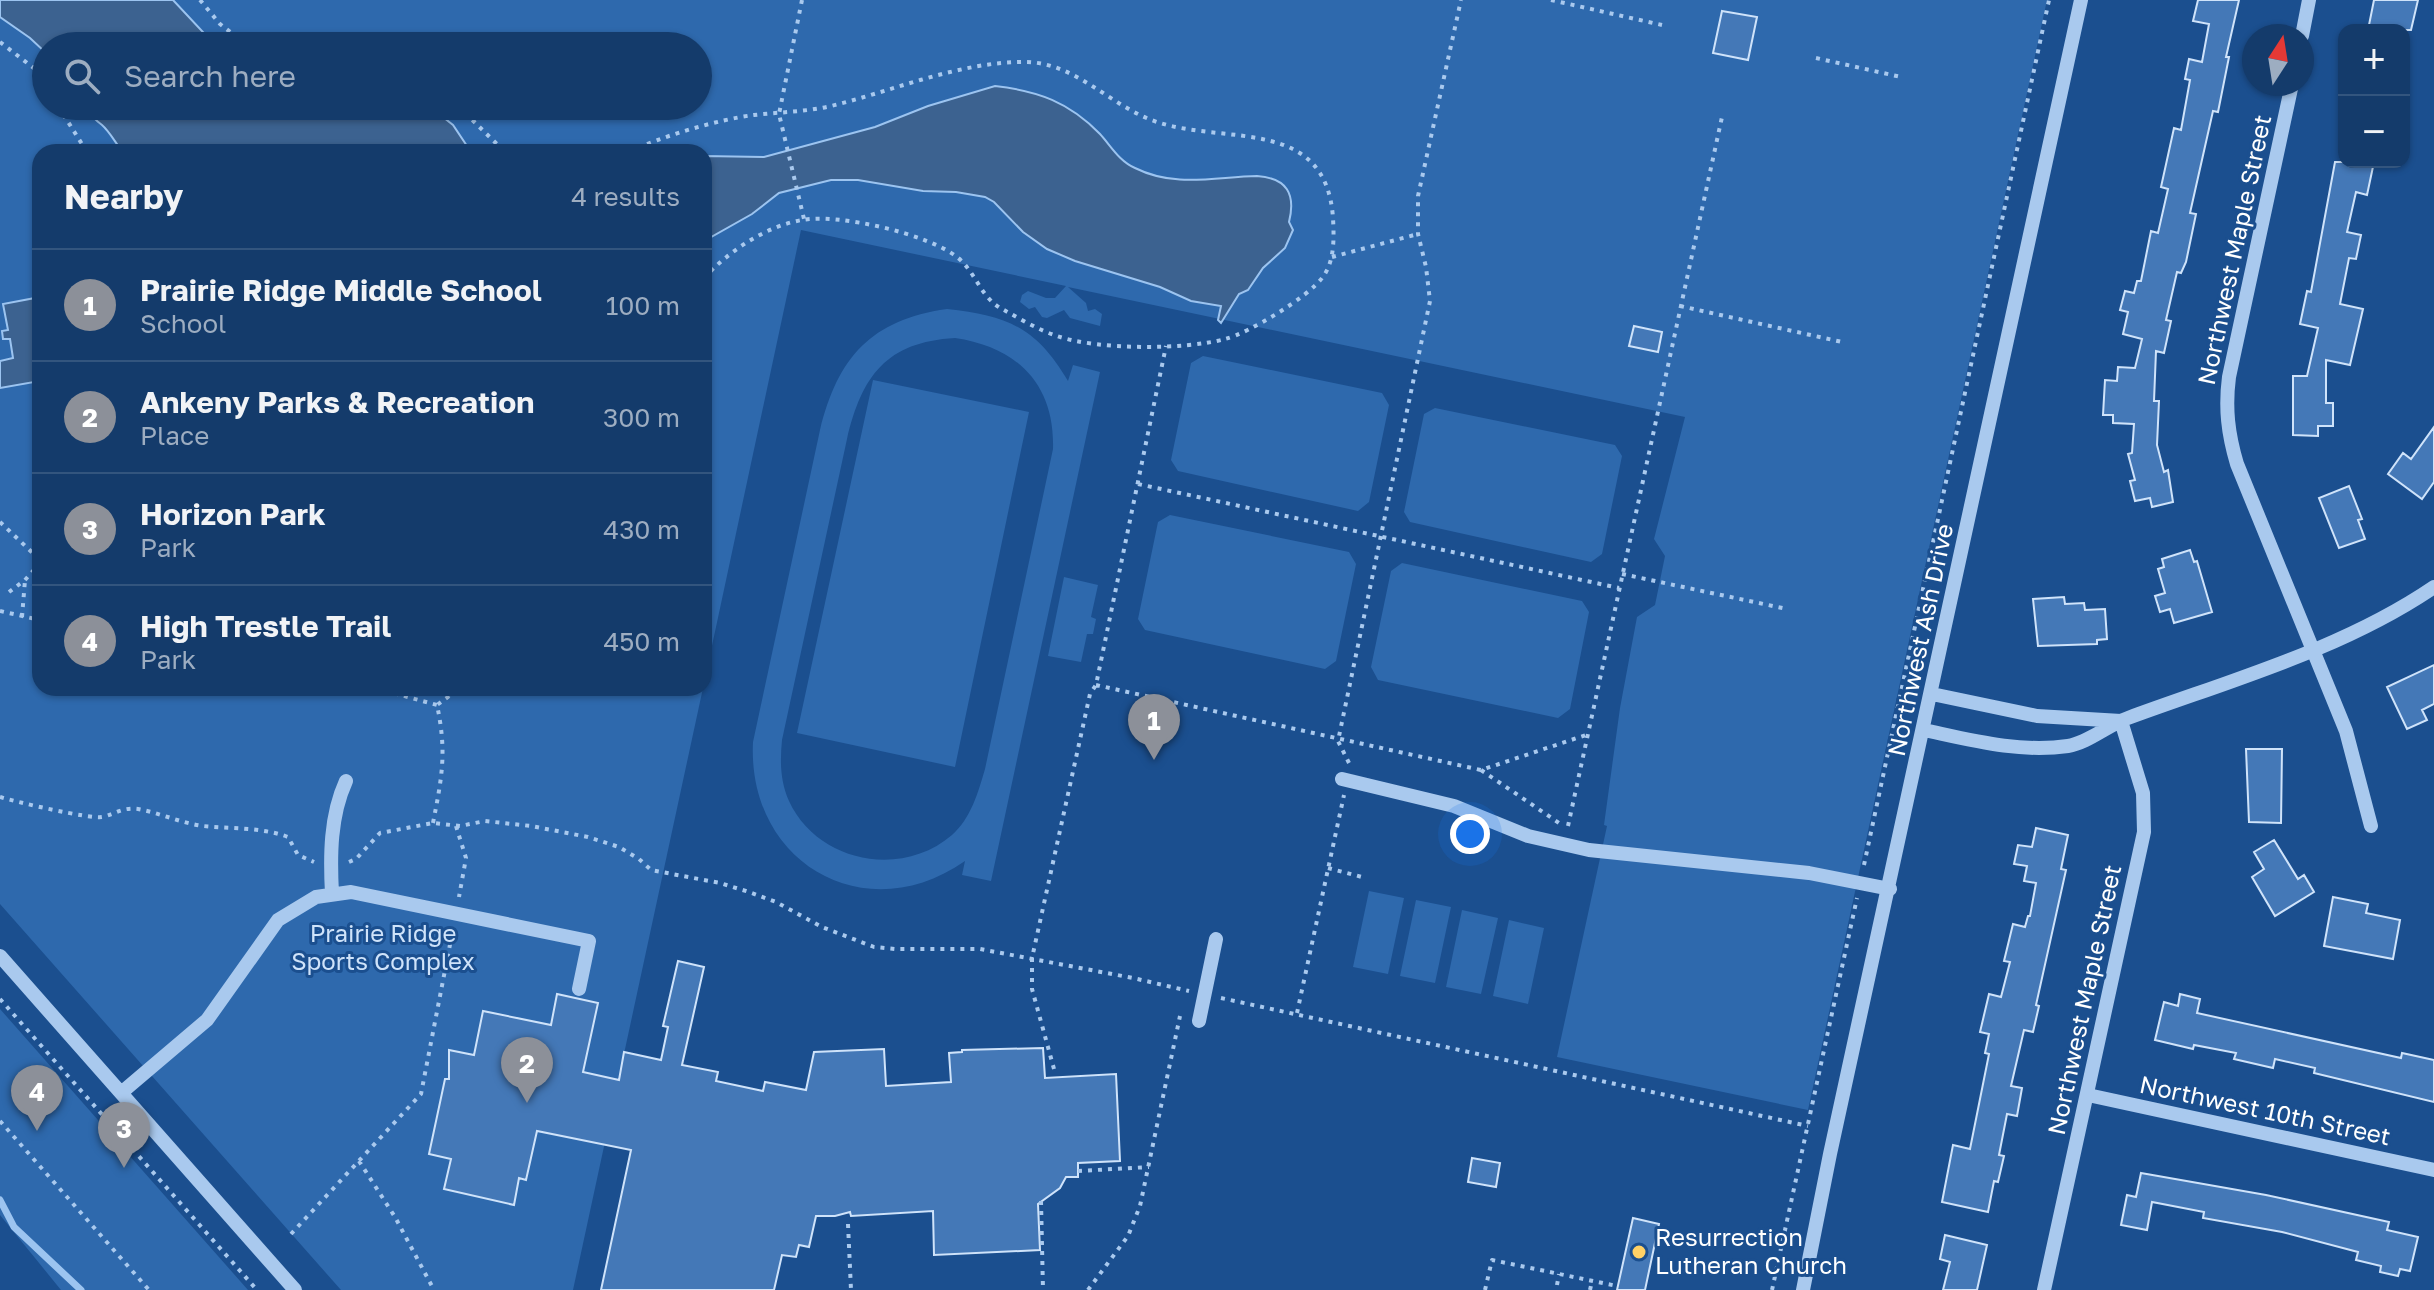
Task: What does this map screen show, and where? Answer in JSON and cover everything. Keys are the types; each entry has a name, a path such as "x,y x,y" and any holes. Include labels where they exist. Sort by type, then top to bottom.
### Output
{"street":[{"name":"Northwest Ash Drive","path":"1803,1290 2081,0"},
{"path":"2304,24 2309,0"},
{"name":"Northwest Maple Street","path":"2289,96 2229,377 2226,404 2228,435 2346,731 2371,826"},
{"path":"1924,730 1977,742 2030,749 2072,746 2121,721 2312,650 2388,616 2434,587"},
{"path":"1932,694 2037,716 2121,721"},
{"name":"Northwest Maple Street","path":"2044,1290 2144,832 2143,793 2121,721"},
{"path":"1345,780 1454,806 1528,836 1589,850 1809,873 1890,889"},
{"path":"332,894 330,865 334,825 339,796 346,781"},
{"path":"121,1093 207,1020 278,920 316,897 351,892 589,941 579,989"},
{"path":"1199,1021 1216,939"},
{"path":"0,956 295,1290"},
{"name":"Northwest 10th Street","path":"2088,1095 2434,1170"}],"path":[{"path":"200,0 230,32"},
{"path":"802,0 779,114 804,219"},
{"path":"1297,1013 1350,765 1338,741 1430,301 1418,234 1418,196 1461,0"},
{"path":"1551,0 1662,25"},
{"path":"1772,1290 2049,0"},
{"path":"0,42 32,67"},
{"path":"1816,58 1901,77"},
{"path":"646,144 738,118 825,107 993,64 1030,62 1066,70 1155,122 1255,138 1299,151 1317,166 1326,184 1333,222 1332,257 1322,278 1300,297 1252,327 1230,338 1201,344 1082,343 1056,336 997,306 985,296 960,259 931,242 874,225 804,219 763,233 712,271"},
{"path":"1096,685 1338,741 1481,770 1568,828 1722,117"},
{"path":"67,120 82,144"},
{"path":"472,120 497,144"},
{"path":"1332,257 1418,234"},
{"path":"1680,306 1842,342"},
{"path":"1054,1069 1032,989 1032,958 1090,694 1096,685 1166,345"},
{"path":"1138,484 1619,588"},
{"path":"0,522 32,554"},
{"path":"9,592 32,572"},
{"path":"1622,574 1787,609"},
{"path":"22,617 25,580"},
{"path":"0,611 32,619"},
{"path":"404,696 437,705"},
{"path":"437,705 449,696"},
{"path":"433,823 444,751 444,733 437,705"},
{"path":"1481,770 1589,734"},
{"path":"0,797 22,804 103,817 116,810 135,809 200,826 273,831 288,837 298,855 313,862 339,867 356,859 380,833 433,823 456,826 485,821 588,837 619,847 651,870 720,883 749,892 776,902 822,927 874,947 980,949 1032,958 1808,1126"},
{"path":"291,1234 421,1094 465,871 466,858 456,826"},
{"path":"1859,862 1865,858"},
{"path":"1328,868 1362,877"},
{"path":"1088,1290 1128,1236 1140,1206 1186,990"},
{"path":"0,999 257,1290"},
{"path":"0,1121 149,1290"},
{"path":"359,1161 395,1217 434,1290"},
{"path":"1078,1171 1149,1167"},
{"path":"1041,1201 1043,1290"},
{"path":"848,1224 851,1290"},
{"path":"1485,1290 1492,1260 1617,1286"},
{"path":"1557,1285 1559,1274"},
{"path":"1590,1290 1592,1281"}],"green space":[{"name":"Prairie Ridge Sports Complex","path":"0,0 2047,0 1808,1110 1557,1057 1607,826 1604,825 1620,708 1637,617 1655,605 1665,556 1654,539 1685,417 1068,287 1086,303 1088,311 1095,309 1102,314 1100,326 1070,318 1064,310 1047,318 1042,317 1035,307 1029,309 1020,302 1022,295 1028,291 1055,298 1066,286 801,230 712,646 712,144 32,144 32,696 701,696 573,1290 341,1290 0,904"},
{"path":"947,309 1004,321 1032,336 1068,381 1073,365 1100,372 991,881 962,875 965,861 927,881 889,889 852,886 819,873 791,851 770,821 756,785 753,742 828,404 848,363 862,346 878,333 920,314","holes":["955,338 997,350 1028,372 1047,406 1053,449 985,769 969,813 952,835 932,849 909,857 885,860 862,857 839,850 819,838 802,822 786,793 781,763 782,740 847,439 860,397 881,366 894,355 931,341"]},
{"path":"1203,356 1382,393 1389,405 1369,502 1358,511 1178,471 1171,460 1191,363"},
{"path":"873,380 1029,412 955,767 797,733"},
{"path":"1435,408 1615,445 1622,456 1602,554 1591,562 1410,522 1404,512 1424,414"},
{"path":"1170,515 1349,552 1356,564 1336,661 1325,669 1145,630 1138,619 1158,522"},
{"path":"1402,563 1582,601 1589,612 1570,709 1558,718 1378,680 1371,667 1391,571"},
{"path":"1064,577 1098,585 1091,617 1096,619 1093,634 1087,634 1081,662 1048,656"},
{"path":"1369,891 1404,898 1388,974 1353,967"},
{"path":"1416,900 1451,907 1435,983 1400,976"},
{"path":"1462,910 1498,918 1481,994 1446,987"},
{"path":"1509,920 1544,928 1528,1004 1493,996"},
{"path":"0,1009 248,1290 61,1290 0,1215"}],"shaded area":[{"path":"0,0 173,0 203,32 32,32 32,40 0,17"},
{"path":"995,86 1039,95 1077,114 1124,161 1150,174 1180,180 1257,176 1276,180 1290,196 1289,222 1293,230 1285,248 1263,268 1248,290 1239,294 1221,323 1218,320 1221,306 1191,301 1160,287 1075,261 1047,249 1023,232 994,202 985,197 956,192 923,191 858,180 831,180 779,193 752,214 712,236 712,156 764,157 875,127 928,106"},
{"path":"95,120 447,120 466,144 117,144"},
{"path":"32,299 32,382 0,388 0,361 13,358 10,339 3,339 2,331 8,330 3,304"}],"building":[{"path":"2198,0 2239,0 2218,112 2213,111 2190,213 2196,214 2186,262 2181,273 2177,272 2166,320 2171,321 2164,353 2156,351 2154,401 2159,401 2157,445 2164,472 2168,470 2173,502 2152,507 2150,498 2135,501 2130,481 2135,480 2128,454 2132,453 2134,424 2113,423 2113,415 2103,415 2105,380 2117,381 2118,367 2135,368 2142,339 2123,334 2128,312 2120,310 2125,291 2134,293 2137,281 2141,281 2151,231 2158,233 2168,189 2161,187 2174,128 2181,130 2190,80 2185,79 2189,59 2202,62 2209,24 2193,21"},
{"path":"2374,0 2418,0 2411,30 2410,24 2369,24"},
{"path":"1722,11 1757,17 1748,60 1713,53"},
{"path":"2335,162 2338,162 2338,168 2373,168 2367,195 2356,192 2347,232 2361,235 2356,259 2349,258 2340,304 2363,309 2350,365 2326,360 2326,403 2333,403 2333,426 2318,426 2318,436 2293,435 2293,376 2307,376 2318,328 2300,324 2307,291 2311,292"},
{"path":"1634,326 1662,332 1658,352 1629,346"},
{"path":"2434,427 2434,482 2422,499 2388,474 2403,453 2411,459"},
{"path":"2349,486 2362,519 2358,520 2365,539 2339,548 2319,498"},
{"path":"2190,550 2194,562 2197,561 2212,612 2174,623 2170,609 2160,612 2155,596 2165,593 2158,569 2164,567 2162,559"},
{"path":"2064,597 2065,604 2084,603 2085,610 2105,609 2107,639 2097,640 2097,644 2038,646 2033,599"},
{"path":"2434,665 2434,704 2422,710 2427,720 2407,729 2387,687"},
{"path":"2246,749 2282,749 2281,823 2249,822"},
{"path":"2036,828 2068,835 2061,869 2066,870 2036,1005 2039,1006 2033,1032 2024,1030 2011,1086 2022,1088 2017,1116 2007,1114 1999,1155 2004,1156 1998,1182 1994,1181 1988,1212 1942,1202 1953,1145 1970,1149 1989,1054 1985,1053 1989,1034 1980,1032 1989,994 2001,997 2010,962 2004,961 2013,924 2025,927 2030,916 2036,883 2024,881 2027,866 2014,864 2018,845 2032,847"},
{"path":"2274,840 2298,879 2304,875 2314,892 2275,916 2252,877 2264,869 2254,852"},
{"path":"2333,897 2368,904 2366,913 2400,920 2393,959 2324,946"},
{"path":"678,961 704,967 682,1065 718,1072 716,1081 763,1091 765,1082 806,1090 814,1052 884,1049 886,1086 951,1082 949,1053 1043,1048 1045,1078 1116,1074 1120,1161 1078,1163 1078,1177 1066,1177 1060,1188 1038,1204 1040,1250 934,1255 933,1211 851,1216 850,1212 816,1216 809,1247 799,1245 796,1257 782,1255 774,1290 601,1290 631,1150 537,1131 526,1180 519,1178 514,1205 444,1189 451,1159 429,1154 445,1079 449,1079 449,1050 474,1055 483,1011 551,1025 557,994 598,1003 583,1072 619,1080 624,1052 661,1060 668,1027 663,1026"},
{"path":"2180,994 2200,999 2197,1013 2401,1058 2402,1053 2434,1060 2434,1102 2314,1073 2315,1068 2275,1059 2273,1068 2234,1059 2236,1053 2194,1045 2193,1049 2155,1040 2164,1002 2178,1006"},
{"path":"1472,1158 1500,1163 1496,1187 1468,1182"},
{"path":"2141,1173 2266,1195 2389,1222 2387,1230 2418,1237 2410,1271 2400,1269 2398,1276 2380,1272 2381,1266 2356,1260 2358,1252 2282,1232 2203,1218 2204,1212 2152,1202 2147,1230 2121,1225 2127,1195 2136,1197"},
{"name":"Resurrection Lutheran Church","path":"1633,1218 1659,1224 1645,1290 1617,1290"},
{"path":"1945,1235 1987,1245 1977,1290 1943,1290 1950,1262 1940,1259"}],"waterway":[{"path":"0,1200 14,1227 81,1290"}],"place":[{"name":"Prairie Ridge Middle School","path":"1154,760"},
{"name":"Ankeny Parks & Recreation","path":"527,1103"},
{"name":"High Trestle Trail","path":"37,1131"},
{"name":"Horizon Park","path":"124,1168"},
{"name":"Resurrection Lutheran Church","path":"1639,1252"}]}
